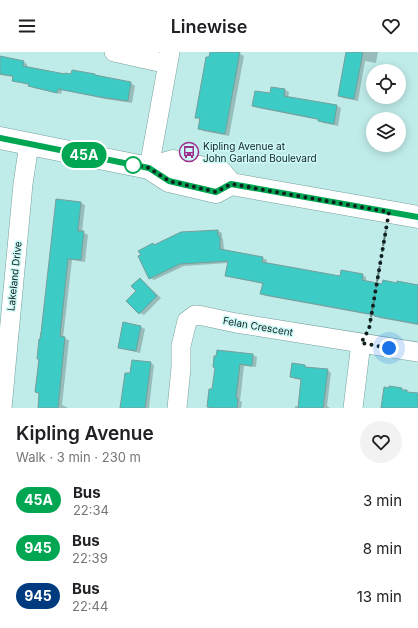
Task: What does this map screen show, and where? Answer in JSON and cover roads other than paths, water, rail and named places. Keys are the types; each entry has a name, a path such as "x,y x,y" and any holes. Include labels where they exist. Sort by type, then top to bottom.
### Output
{"main road":[{"path":"0,138 149,168 173,161 221,172 231,184 418,217"}],"street":[{"path":"114,52 169,58 149,168"},
{"name":"Lakeland Drive","path":"2,408 23,184 29,144"},
{"name":"Felan Crescent","path":"177,408 181,368 181,346 187,321 195,315 418,352"},
{"path":"354,408 361,343"}],"place":[{"name":"Kipling Avenue at John Garland Boulevard","path":"189,152"}]}
